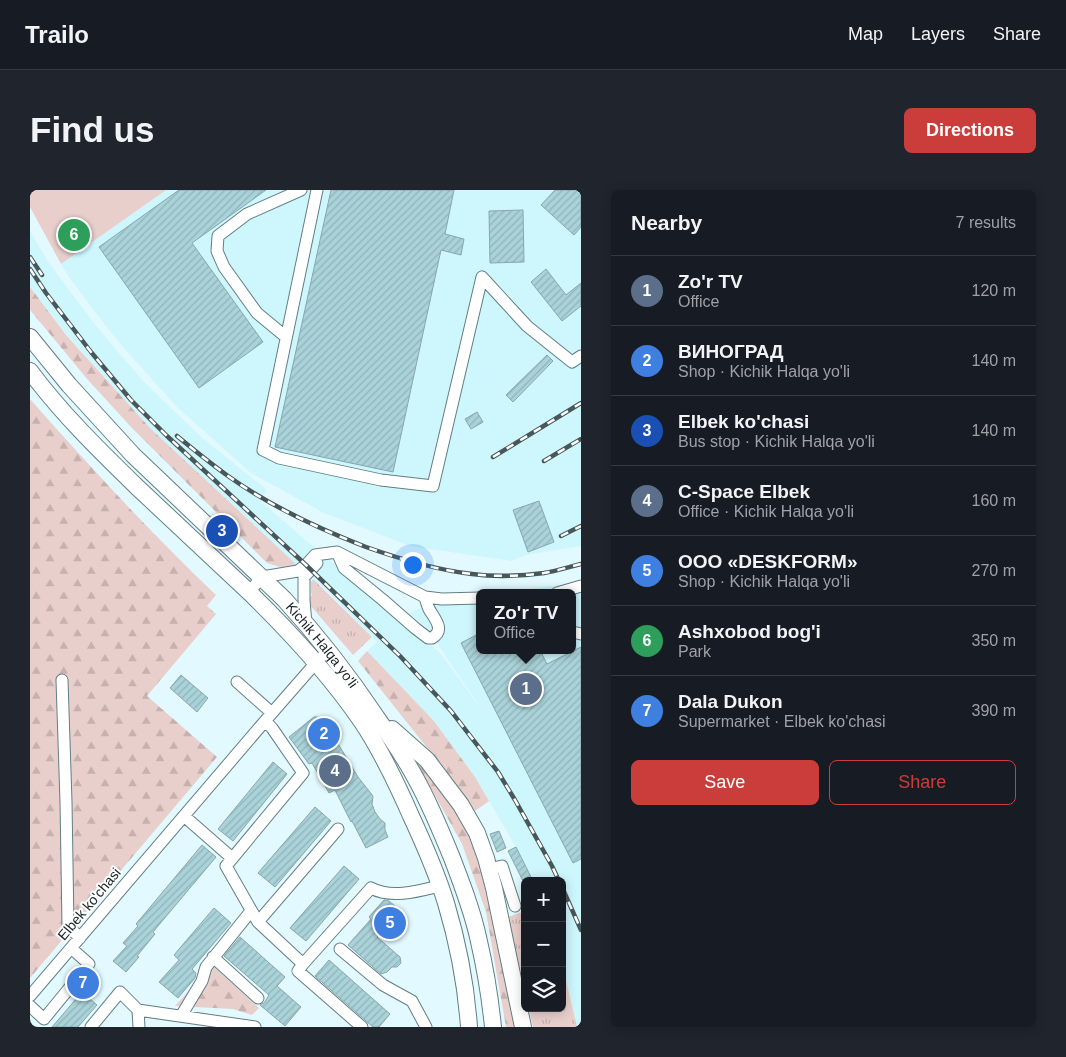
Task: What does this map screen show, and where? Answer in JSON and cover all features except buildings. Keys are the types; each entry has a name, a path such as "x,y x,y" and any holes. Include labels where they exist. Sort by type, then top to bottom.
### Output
{"highway":[{"name":"Kichik Halqa yo'li","path":"30,337 96,416 133,455 284,599 328,649 374,713 416,780 437,822 462,883 478,937 487,980 493,1027"},
{"name":"Kichik Halqa yo'li","path":"30,371 59,408 108,460 275,618 316,662 363,723 397,784 440,886 453,928 459,956 469,1027"},
{"path":"374,713 427,760 461,805 478,833 489,870 523,1027"}],"street":[{"path":"286,338 257,313 224,267 216,251 218,236 248,214 301,190"},
{"path":"317,190 262,450 279,458 381,480 433,486 482,277 527,326 572,362 581,356"},
{"path":"249,592 262,577 298,571 315,555 337,552 425,597 442,599 476,598"},
{"path":"337,552 344,568 415,628 428,638 432,638 438,631 438,624 430,611 425,597"},
{"path":"306,624 304,577 320,560 320,554"},
{"name":"Elbek ko'chasi","path":"30,996 328,649"},
{"path":"62,680 68,926 80,938"},
{"path":"237,682 268,717 272,728 302,773 226,866 258,922 304,964"},
{"path":"184,816 232,858"},
{"path":"258,922 338,829"},
{"path":"489,870 502,866 515,906"},
{"path":"362,1027 298,972 371,888 378,892 407,893 440,886"},
{"path":"181,1016 202,981 206,967 251,911"},
{"path":"32,1012 44,1019 89,964 71,948"},
{"path":"340,948 383,985 412,1001 426,1027"},
{"path":"213,957 258,998"},
{"path":"91,1027 120,992 138,1010 254,1027"},
{"path":"138,1010 139,1027"}],"shaded area":[{"path":"166,190 581,190 581,546 526,555 512,561 410,546 324,513 251,473 176,406 108,329 61,264"},
{"path":"30,231 49,263 93,322 145,383 200,436 267,490 260,501 441,654 485,714 425,626 409,613 442,599 476,595 476,654 576,654 576,589 527,589 569,584 581,580 581,1027 577,1027 566,980 566,877 532,877 475,777 434,721 367,651 377,642 323,587 150,428 67,335 30,287"}],"green space":[{"path":"30,190 166,190 61,264 30,207"},
{"path":"30,287 67,336 150,428 298,566 280,567 267,563 131,427 88,380 30,310"},
{"path":"30,399 121,499 216,595 207,606 216,614 147,696 217,757 30,978"},
{"path":"313,579 372,637 353,655 309,604 308,595 310,597 312,595 311,582"},
{"path":"367,651 434,721 475,777 489,801 475,811 358,661"},
{"path":"422,763 445,792 478,848 516,1027 506,1027 486,912 462,844 418,765"},
{"path":"521,912 521,973 508,917"},
{"path":"212,965 259,1008 252,1015 233,1009 175,1006"},
{"path":"566,980 577,1027 533,1027 530,1012 566,1012"}],"railway":[{"path":"30,257 42,275"},
{"path":"30,269 91,352 131,400 400,656 451,711 498,772 557,877"},
{"path":"493,457 581,403"},
{"path":"177,436 228,476 277,507 330,532 392,556 445,570 490,576 544,573 581,564"},
{"path":"544,461 581,439"},
{"path":"561,536 581,526"},
{"path":"566,896 581,930"}],"place":[{"name":"Ashxobod bog'i","path":"74,235"},
{"name":"Elbek ko'chasi","path":"222,531"},
{"name":"Zo'r TV","path":"526,689"},
{"name":"ВИНОГРАД","path":"324,734"},
{"name":"C-Space Elbek","path":"335,771"},
{"name":"ООО «DESKFORM»","path":"390,923"},
{"name":"Dala Dukon","path":"83,983"}]}
